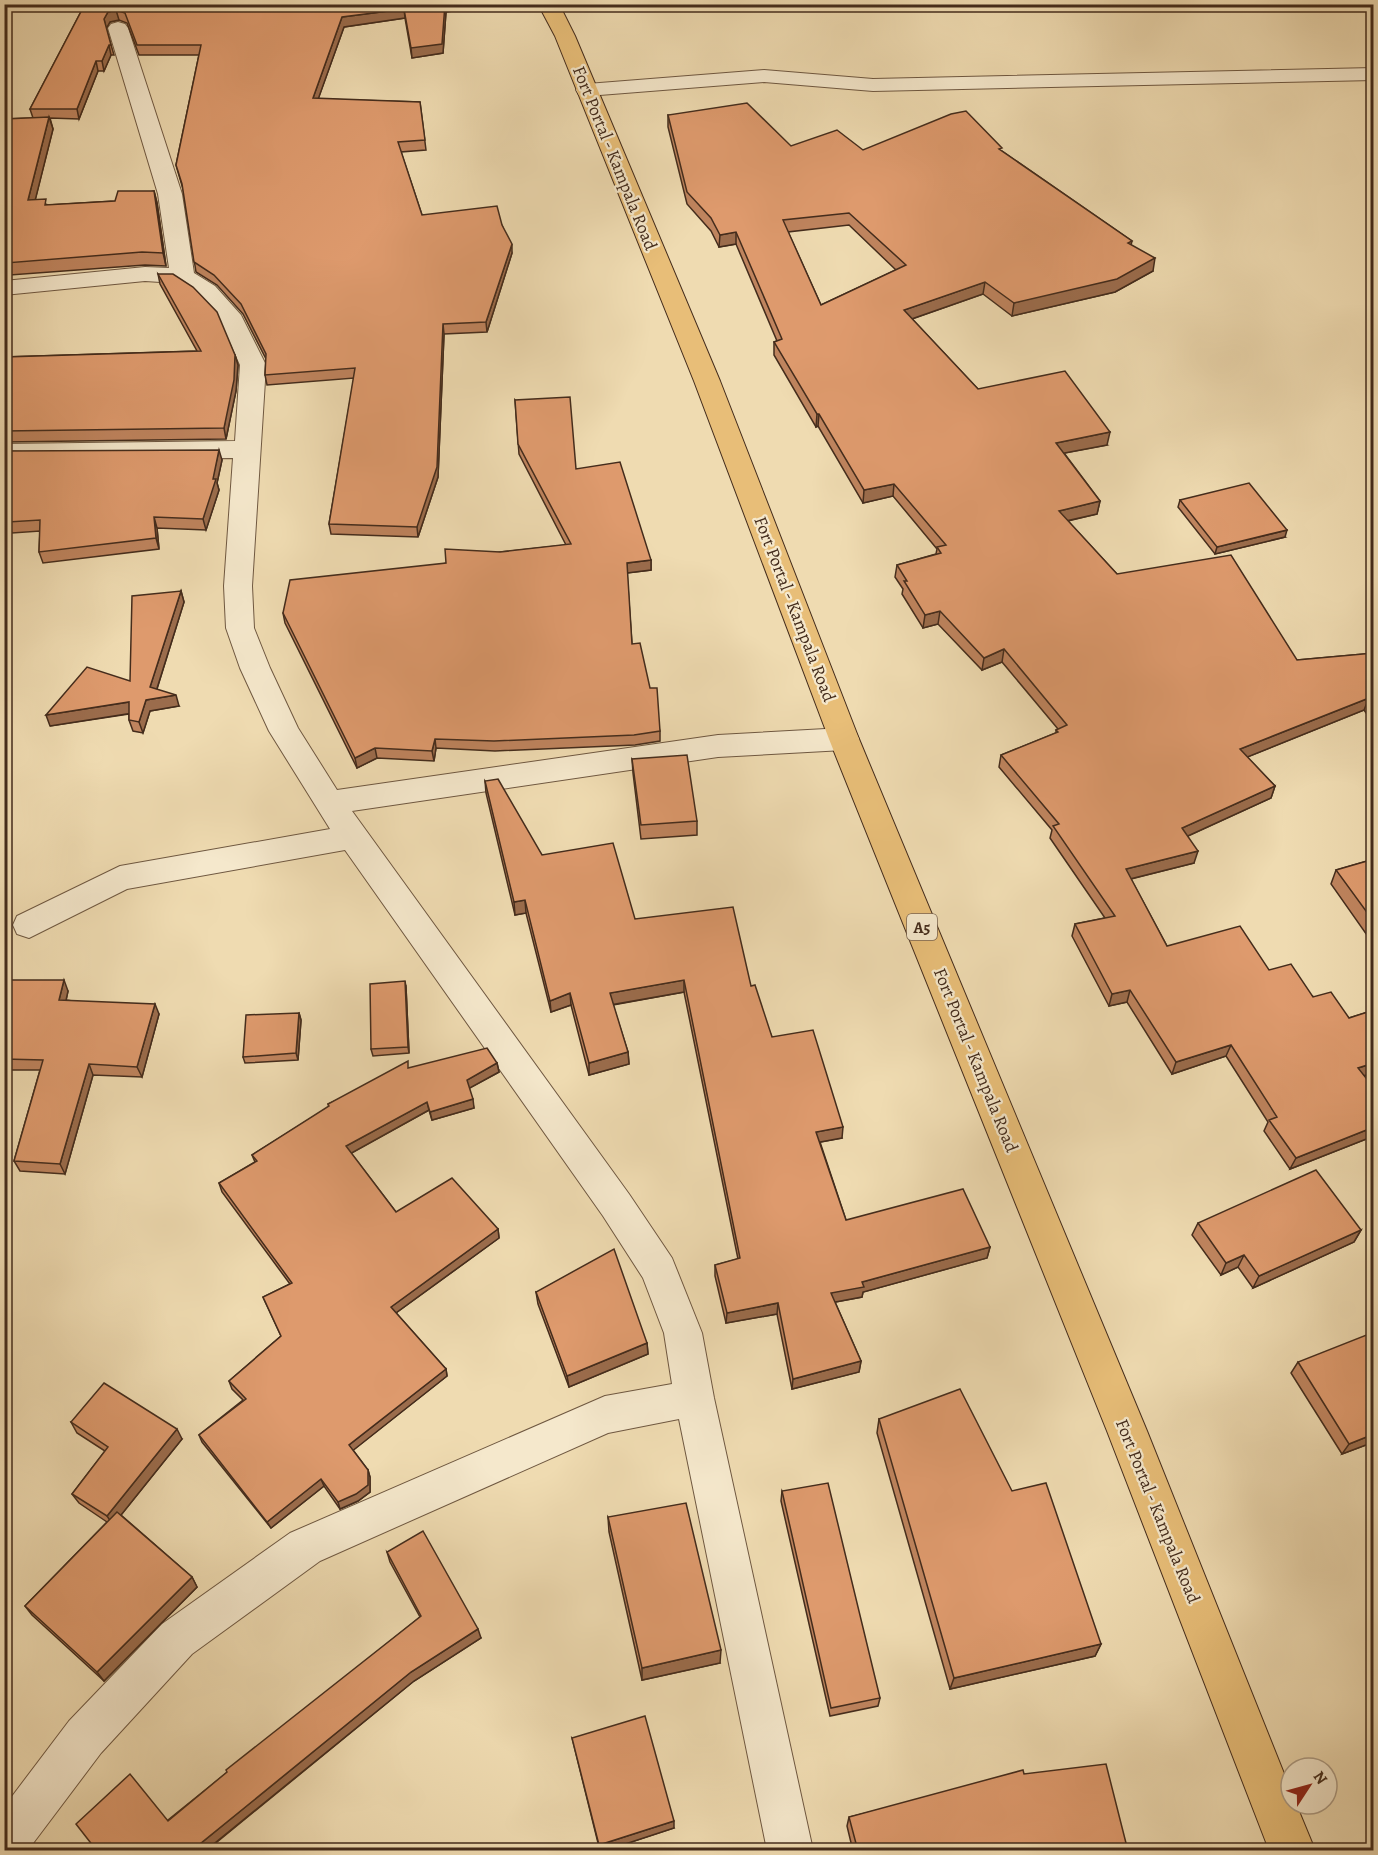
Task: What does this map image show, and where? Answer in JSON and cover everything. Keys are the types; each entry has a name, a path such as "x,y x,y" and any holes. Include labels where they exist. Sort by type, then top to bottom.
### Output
{"main road":[{"name":"Fort Portal - Kampala Road","path":"548,4 565,36 707,381 844,739 1122,1420 1292,1851"}],"street":[{"path":"118,28 170,194 182,276"},
{"path":"586,90 764,76 873,85 1374,74"},
{"path":"4,288 146,274 182,276 206,291 232,320 253,365 238,586 240,628 284,731 329,803 609,1195 659,1270 683,1333 694,1398 790,1851"},
{"path":"4,452 247,449"},
{"path":"329,803 718,746 844,739"},
{"path":"29,925 120,878 352,837"},
{"path":"4,1850 11,1836 86,1737 177,1639 305,1547 454,1483 605,1414 694,1398"}],"building":[{"path":"85,4 445,4 442,44 411,48 404,9 342,17 313,98 420,102 425,140 398,142 422,215 497,206 502,225 512,244 486,322 443,324 437,467 417,527 329,524 355,368 265,375 266,354 241,304 214,275 194,262 182,184 176,165 201,45 137,45 125,13 116,10 108,12 104,19 111,45 102,61 96,61 77,109 30,109"},
{"path":"747,103 791,146 837,130 863,150 951,114 966,111 1002,148 999,149 1132,241 1128,243 1155,258 1117,279 1014,303 985,282 904,310 978,389 1065,371 1110,432 1056,443 1100,501 1059,511 1117,574 1231,555 1297,660 1374,653 1374,705 1369,698 1240,749 1275,786 1182,828 1198,851 1126,869 1167,946 1240,926 1269,970 1291,964 1313,997 1331,992 1349,1018 1374,1010 1374,1063 1358,1068 1374,1088 1374,1127 1296,1158 1269,1120 1277,1117 1231,1045 1176,1062 1130,990 1112,994 1075,924 1115,916 1053,826 1059,824 1001,755 1058,732 1056,730 1067,725 1004,649 984,658 940,611 925,615 897,565 941,553 937,547 946,545 894,484 864,490 774,342 782,339 736,232 720,235 711,218 687,192 668,115","holes":["849,213 906,265 821,305 783,220"]},
{"path":"49,117 28,200 46,199 45,205 115,201 118,191 154,191 163,253 142,252 6,263 7,259 4,259 4,119"},
{"path":"158,274 173,274 193,287 217,312 235,355 234,380 224,428 4,431 4,357 201,351"},
{"path":"570,397 576,469 620,462 651,560 627,563 632,644 640,643 650,688 657,688 660,731 634,735 494,741 435,739 432,751 375,748 355,758 283,613 290,580 446,563 445,549 500,552 571,544 518,444 515,400"},
{"path":"219,450 213,479 216,479 203,519 154,517 156,538 39,552 40,520 8,522 11,492 4,493 4,451"},
{"path":"1249,483 1287,530 1217,547 1180,500"},
{"path":"181,591 150,687 176,695 146,700 139,722 129,720 129,702 46,715 87,667 130,681 132,596"},
{"path":"687,755 697,821 641,825 632,759"},
{"path":"498,779 542,855 613,843 635,919 733,907 751,986 755,985 772,1037 813,1030 843,1127 816,1132 846,1220 963,1189 990,1247 862,1282 864,1287 831,1293 861,1361 793,1379 778,1303 727,1313 715,1265 740,1258 684,980 610,993 628,1052 589,1063 570,993 550,1001 525,900 514,902 485,781"},
{"path":"1374,859 1374,922 1336,870"},
{"path":"4,980 64,980 59,1000 155,1004 137,1067 89,1064 60,1164 14,1161 43,1060 4,1059"},
{"path":"405,981 408,1047 371,1049 370,984"},
{"path":"299,1013 296,1053 243,1057 246,1015"},
{"path":"487,1048 497,1063 467,1080 473,1099 430,1112 427,1102 346,1146 396,1212 452,1178 498,1229 391,1307 446,1369 349,1445 368,1470 368,1485 356,1494 338,1502 321,1479 267,1522 199,1435 246,1399 229,1381 281,1336 263,1297 292,1283 219,1183 257,1161 252,1155 329,1106 328,1104 408,1061 408,1068"},
{"path":"1316,1170 1361,1230 1259,1276 1244,1255 1226,1263 1198,1223"},
{"path":"614,1249 647,1343 567,1376 536,1292"},
{"path":"1374,1332 1374,1434 1349,1444 1298,1362"},
{"path":"104,1383 177,1429 107,1516 72,1494 108,1447 71,1422"},
{"path":"960,1389 1012,1491 1046,1483 1101,1644 954,1678 879,1419"},
{"path":"828,1483 880,1698 831,1708 782,1491"},
{"path":"686,1503 721,1650 642,1668 608,1517"},
{"path":"117,1512 192,1577 97,1672 25,1606"},
{"path":"423,1531 478,1629 411,1672 200,1844 205,1851 97,1851 76,1824 130,1774 168,1821 227,1772 226,1770 421,1616 387,1552"},
{"path":"645,1716 674,1821 599,1845 572,1738"},
{"path":"1106,1764 1127,1847 1135,1845 1136,1851 858,1851 849,1817 1023,1770 1024,1774"}]}
